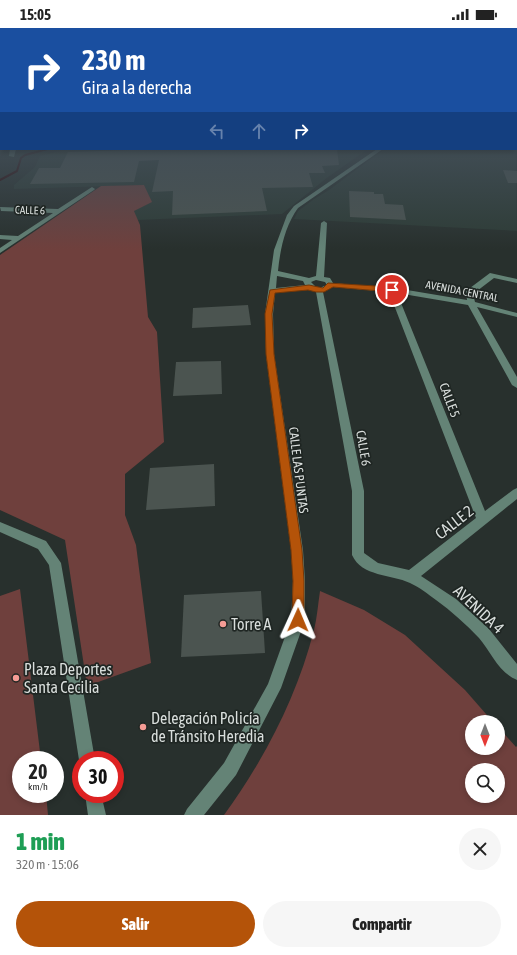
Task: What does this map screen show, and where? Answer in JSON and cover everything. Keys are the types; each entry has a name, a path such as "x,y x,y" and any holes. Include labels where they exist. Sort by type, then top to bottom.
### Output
{"street":[{"name":"CALLE LAS PUNTAS","path":"193,815 230,769 274,688 298,620 299,581 297,550 270,354 268,314 278,250 283,233 293,211 342,176"},
{"path":"0,251 92,189"},
{"name":"CALLE 6","path":"1,209 60,211"},
{"path":"272,291 312,286 320,278 324,224"},
{"path":"0,237 20,238"},
{"path":"275,272 312,286 327,289 331,285 327,280 320,278"},
{"path":"517,282 492,275 469,293 471,303 517,384"},
{"name":"AVENIDA CENTRAL","path":"331,285 392,290 471,303 517,315"},
{"name":"CALLE 6","path":"312,286 358,491 358,555 365,563 379,570 410,577"},
{"name":"CALLE 5","path":"392,290 483,520"},
{"name":"CALLE 2","path":"410,577 517,493"},
{"path":"0,526 42,545 55,563 86,751"},
{"name":"AVENIDA 4","path":"410,577 438,594 466,616 491,640 508,667 517,674"},
{"path":"95,803 97,815"}],"shaded area":[{"path":"25,176 330,176 282,214 137,220 134,211 144,185 14,189 14,185"},
{"path":"348,176 516,176 517,231 294,219 298,211"},
{"path":"144,185 152,202 134,211 140,225 148,317 157,332 164,442 125,474 125,515 136,545 151,663 87,686 65,540 0,510 0,255 101,186"},
{"name":"Plaza Deportes Santa Cecilia","path":"20,589 40,751 12,751 12,803 47,803 48,815 0,815 0,596"},
{"path":"320,591 364,610 405,635 465,690 487,715 465,715 465,755 505,755 505,735 516,747 517,746 517,815 224,815 253,772 278,727 289,703 307,655 315,625"}],"building":[{"path":"35,176 135,176 134,182 30,184"},
{"path":"156,176 310,176 313,187 262,188 267,211 172,215 173,191 152,192"},
{"path":"505,176 517,176 517,183 508,183"},
{"path":"349,191 374,192 374,194 383,194 385,204 403,205 406,220 350,217"},
{"path":"248,305 251,325 192,328 193,308"},
{"path":"221,361 222,394 173,396 176,362"},
{"path":"214,464 215,506 146,510 150,468"},
{"name":"Torre A","path":"261,591 265,653 181,657 184,595"}],"waterway":[{"path":"0,180 8,176"}],"place":[{"name":"Torre A","path":"223,624"},
{"name":"Plaza Deportes Santa Cecilia","path":"16,678"},
{"name":"Delegación Policía de Tránsito Heredia","path":"143,727"}],"route":[{"path":"298,620 299,581 297,550 270,354 268,314 272,291 309,287 316,290 324,290 331,285 360,286 392,290"}]}
